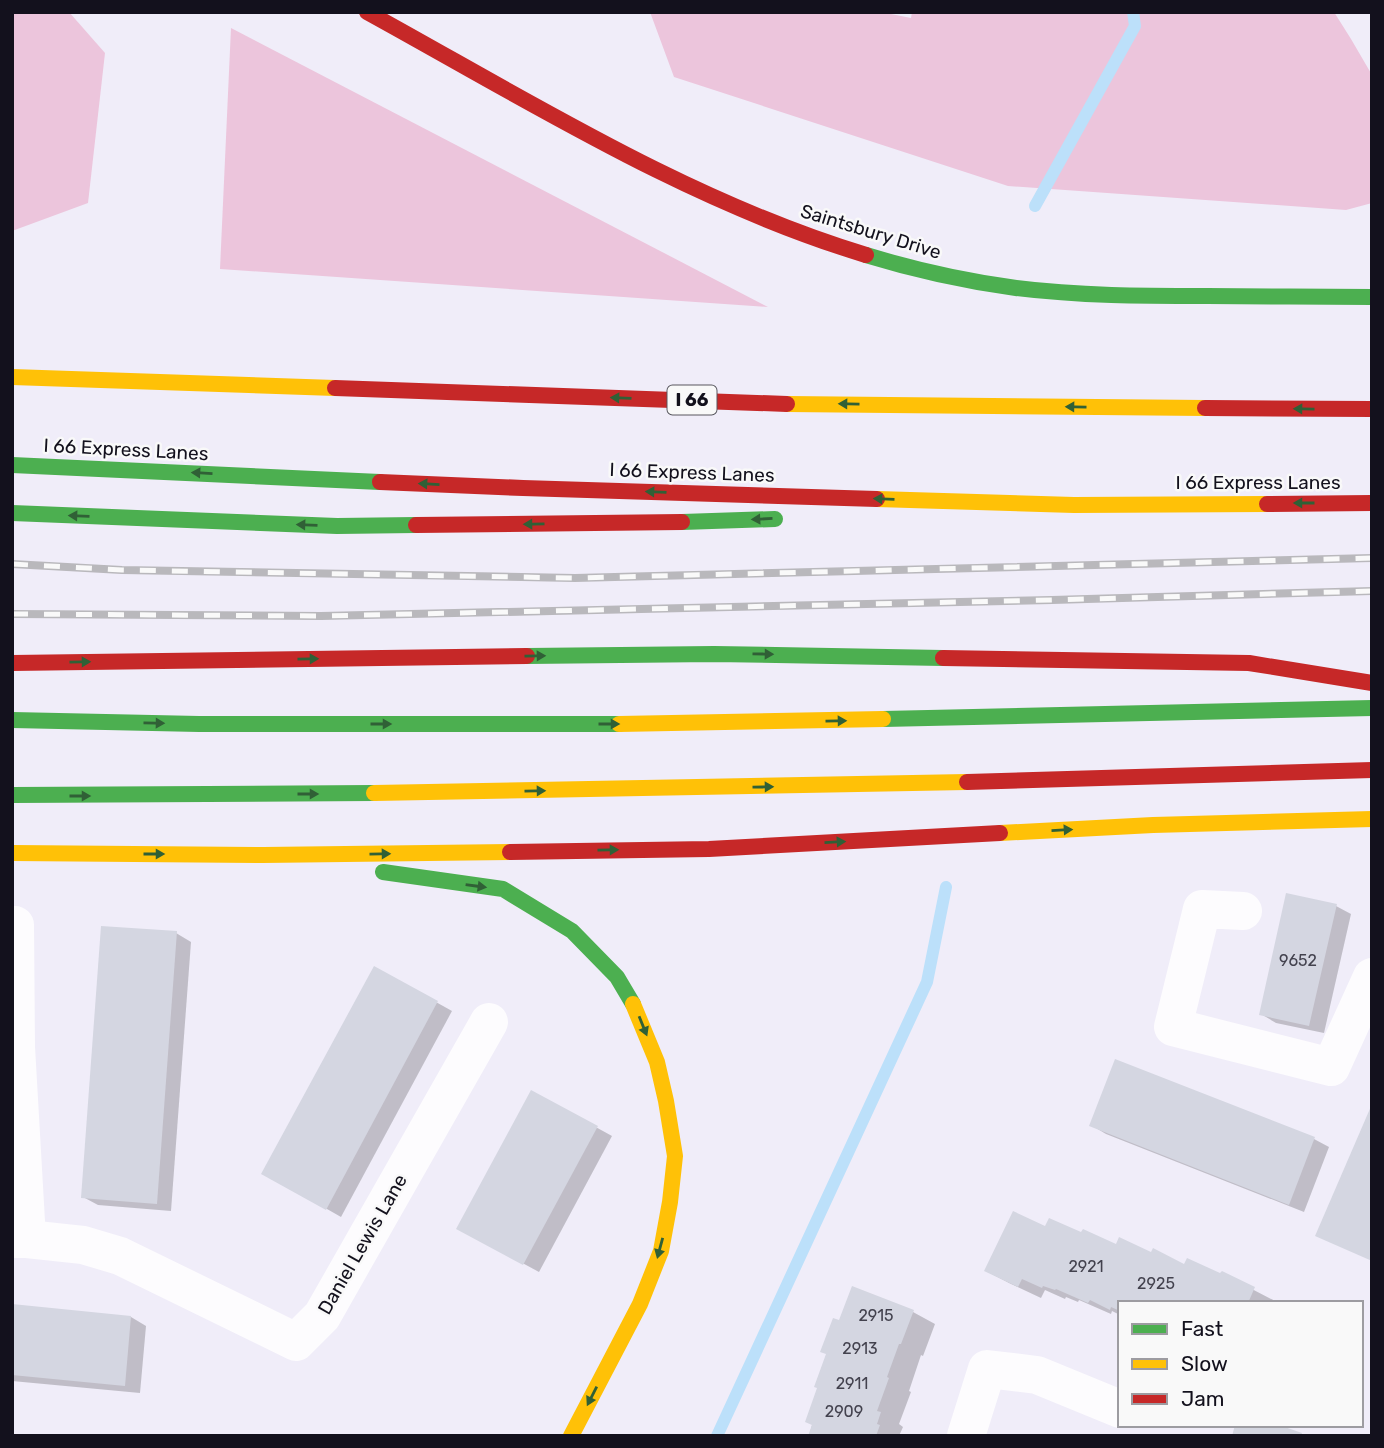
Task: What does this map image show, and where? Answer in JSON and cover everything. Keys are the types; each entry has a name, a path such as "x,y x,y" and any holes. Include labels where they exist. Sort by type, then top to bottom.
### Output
{"main road":[{"name":"Saintsbury Drive","path":"369,13 626,154 773,222 832,245 942,275 1034,290 1107,295 1372,297"},
{"name":"I 66","path":"12,377 783,404 1372,410"},
{"name":"I 66 Express Lanes","path":"12,465 537,488 1074,505 1372,503"},
{"path":"867,514 1074,505"},
{"path":"12,513 337,526 702,522 785,518"},
{"path":"12,663 714,653 1248,663 1372,683"},
{"path":"12,720 199,724 689,724 1372,708"},
{"path":"12,795 329,794 782,787 1308,774 1372,770"},
{"path":"12,853 263,855 709,849 1153,825 1372,819"},
{"path":"263,855 503,889 572,931 617,977 637,1012 657,1062 666,1101 675,1156 670,1202 661,1251 640,1304 572,1436"}],"street":[{"path":"1243,911 1202,909 1173,1027 1331,1067 1372,976"},
{"path":"15,925 20,1239"},
{"name":"Daniel Lewis Lane","path":"20,1239 83,1245 120,1256 296,1342 322,1315 489,1022"},
{"path":"966,1436 987,1369 1037,1374 1118,1408"}],"shaded area":[{"path":"12,12 69,12 105,53 88,203 12,231"},
{"path":"650,12 881,12 911,18 912,12 1334,12 1372,75 1372,203 1346,210 1008,186 674,77"},
{"path":"231,28 768,307 220,269"}],"building":[{"path":"1286,893 1337,904 1309,1026 1259,1015"},
{"path":"101,926 177,931 157,1204 81,1198"},
{"path":"374,966 438,1001 326,1210 261,1174"},
{"path":"1115,1059 1315,1137 1289,1205 1089,1126"},
{"path":"531,1090 598,1126 523,1265 456,1229"},
{"path":"1372,1104 1372,1261 1315,1236"},
{"path":"1013,1211 1045,1226 1049,1218 1116,1244 1119,1237 1151,1252 1153,1248 1184,1264 1187,1258 1255,1287 1249,1301 1118,1301 1118,1310 1111,1307 1110,1310 1090,1300 1088,1303 1056,1289 1042,1288 1022,1279 1018,1287 984,1271"},
{"path":"852,1286 914,1310 887,1377 889,1378 877,1411 881,1412 876,1436 808,1436 812,1425 805,1422 826,1354 820,1352 833,1318 839,1320"},
{"path":"12,1304 131,1316 125,1386 12,1375"},
{"path":"1234,1427 1285,1427 1302,1433 1301,1436 1232,1436"}],"waterway":[{"path":"1035,206 1135,26 1133,12"},
{"path":"717,1436 927,982 946,887"}],"railway":[{"path":"12,564 122,570 575,578 1372,558"},
{"path":"12,614 321,616 1372,591"}],"traffic: fast":[{"path":"866,255 959,278 1064,293 1372,297"},
{"path":"12,465 380,482"},
{"path":"12,513 337,526 416,525"},
{"path":"682,522 775,519"},
{"path":"527,656 714,654 943,658"},
{"path":"883,719 1372,708"},
{"path":"12,720 199,724 619,724"},
{"path":"12,795 374,793"},
{"path":"383,872 503,889 572,931 617,977 633,1004"}],"traffic: slow":[{"path":"12,377 335,388"},
{"path":"787,404 1205,408"},
{"path":"877,499 1074,505 1267,504"},
{"path":"619,724 883,719"},
{"path":"374,793 967,782"},
{"path":"1000,833 1153,825 1372,819"},
{"path":"12,853 263,855 510,852"},
{"path":"571,1436 640,1304 661,1251 670,1202 675,1156 666,1101 657,1062 633,1004"}],"traffic: jam":[{"path":"367,12 549,114 673,178 800,233 866,255"},
{"path":"335,388 787,404"},
{"path":"1205,408 1372,409"},
{"path":"380,482 877,499"},
{"path":"1267,504 1372,503"},
{"path":"416,525 682,522"},
{"path":"12,663 527,656"},
{"path":"943,658 1249,663 1372,683"},
{"path":"967,782 1372,770"},
{"path":"510,852 709,849 1000,833"}]}
